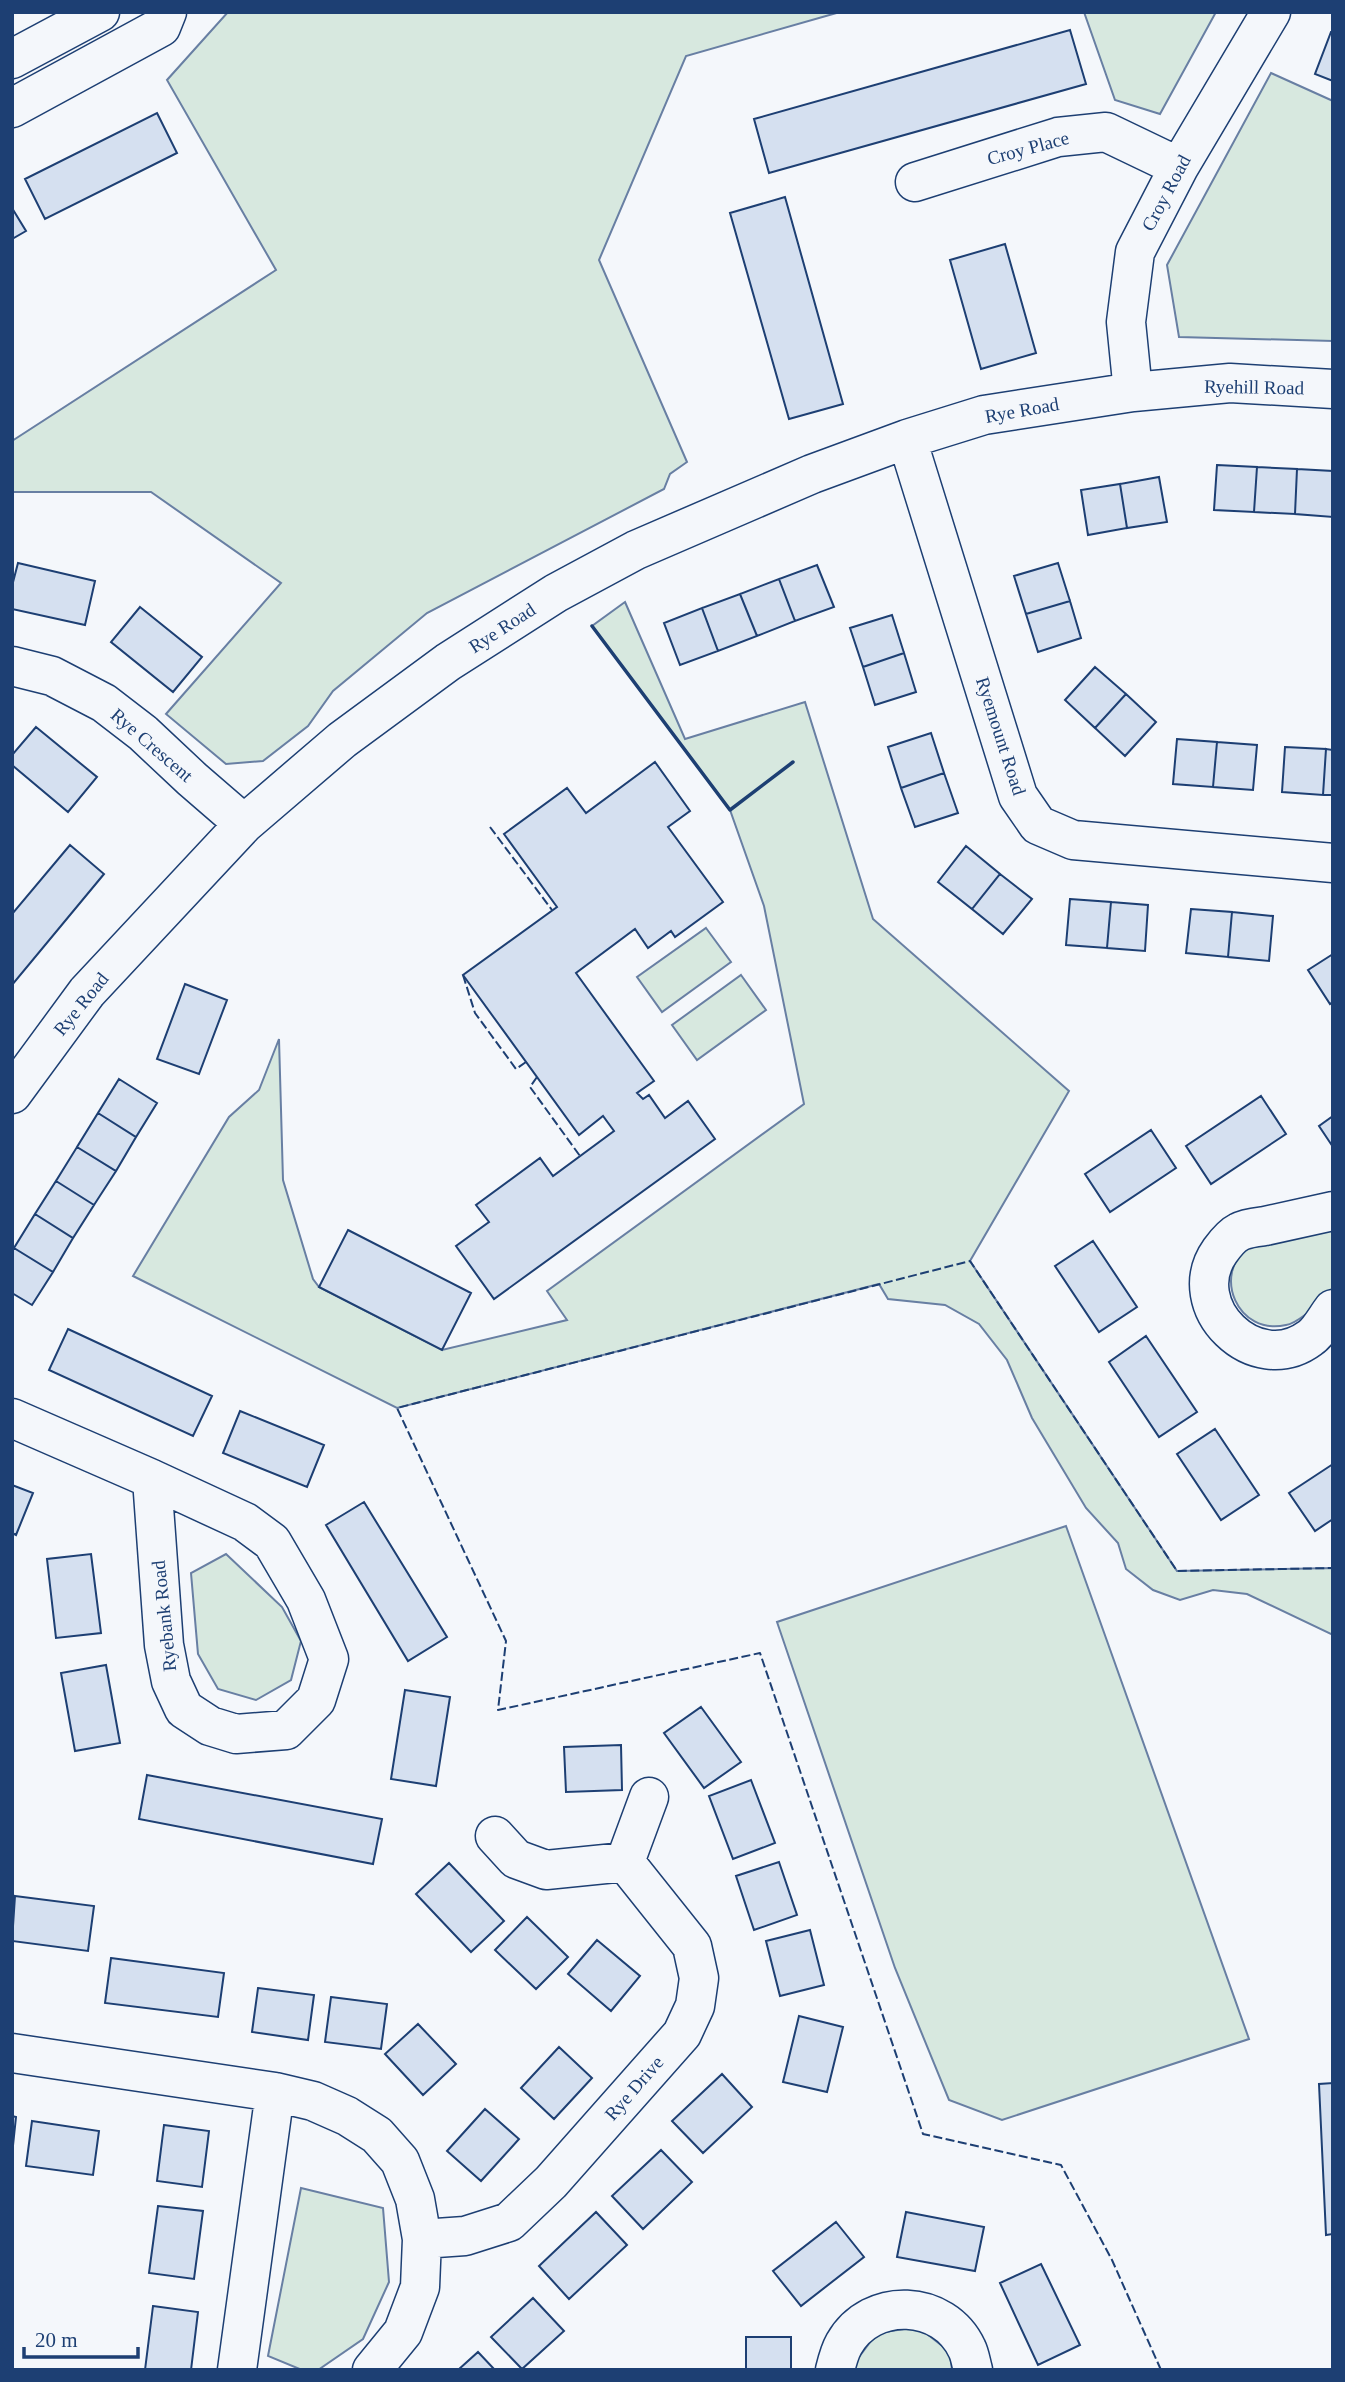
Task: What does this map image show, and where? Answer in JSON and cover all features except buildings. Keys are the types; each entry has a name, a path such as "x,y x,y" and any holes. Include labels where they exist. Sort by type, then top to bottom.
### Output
{"street":[{"path":"12,60 100,12"},
{"path":"12,108 161,27 167,12"},
{"name":"Croy Road","path":"1133,392 1126,322 1135,252 1179,167 1271,12"},
{"name":"Croy Place","path":"915,182 1058,137 1106,132 1179,167"},
{"name":"Ryehill Road","path":"1133,392 1230,383 1333,389"},
{"name":"Rye Road","path":"12,1094 87,992 244,824 351,733 448,662 556,593 636,550 713,516 811,474 907,439 984,415 1133,392"},
{"name":"Ryemount Road","path":"907,439 1018,796 1038,825 1073,840 1333,863"},
{"name":"Rye Crescent","path":"12,666 52,676 104,703 143,733 244,824"},
{"path":"1333,1211 1240,1231 1226,1242 1217,1256 1209,1290 1213,1306 1226,1328 1246,1344 1263,1349 1280,1350 1297,1346 1311,1338 1333,1309"},
{"name":"Ryebank Road","path":"12,1418 152,1479 245,1522 272,1542 306,1600 329,1659 316,1700 286,1730 236,1734 210,1726 184,1709 171,1681 164,1645 152,1479"},
{"path":"495,1836 516,1859 546,1870 625,1862 649,1797"},
{"name":"Rye Drive","path":"422,2239 465,2236 509,2222 551,2182 682,2034 695,2006 699,1978 692,1946 625,1862"},
{"path":"12,2053 275,2092 313,2101 347,2116 377,2135 400,2161 415,2199 422,2239 420,2287 403,2332 372,2370"},
{"path":"237,2370 275,2092"},
{"path":"835,2370 844,2344 859,2325 882,2312 907,2308 932,2314 953,2328 968,2349 973,2370"}],"shaded area":[{"path":"228,12 840,12 686,56 599,260 687,462 670,474 664,489 427,613 333,691 308,726 263,761 226,764 166,714 281,583 151,492 12,492 12,441 276,270 167,80"},
{"path":"1084,12 1216,12 1160,114 1115,100"},
{"path":"1271,73 1333,101 1333,341 1179,337 1167,265"},
{"path":"625,602 685,739 805,702 873,919 1069,1091 970,1261 1177,1571 1333,1568 1333,1635 1247,1594 1213,1590 1180,1600 1153,1590 1126,1569 1118,1543 1086,1508 1032,1418 1007,1360 979,1324 945,1305 888,1299 879,1284 397,1408 133,1276 229,1117 259,1090 279,1039 283,1180 313,1279 319,1287 442,1350 567,1320 547,1291 804,1104 764,906 730,810 592,626"},
{"path":"706,928 731,962 662,1012 637,977"},
{"path":"741,975 766,1010 697,1060 672,1025"},
{"path":"1333,1225 1334,1285 1326,1300 1298,1320 1286,1325 1269,1326 1255,1321 1243,1312 1235,1300 1231,1286 1232,1272 1238,1258 1249,1245"},
{"path":"1066,1526 1249,2039 1002,2120 949,2100 895,1968 777,1622"},
{"path":"226,1554 282,1607 301,1641 291,1680 256,1700 218,1689 198,1654 191,1573"},
{"path":"301,2188 383,2208 389,2282 363,2339 318,2370 302,2370 268,2356"},
{"path":"918,2327 950,2352 952,2370 854,2370 853,2365 877,2333"}],"fence":[{"path":"490,827 552,910"},
{"path":"463,975 475,1013 516,1069 526,1062"},
{"path":"537,1077 530,1087 580,1156"},
{"path":"1161,2370 1112,2260 1061,2165 923,2134 760,1653 498,1710 506,1641 397,1408 970,1261 1177,1571 1333,1568"}],"wall":[{"path":"592,626 730,810 793,762"}]}
